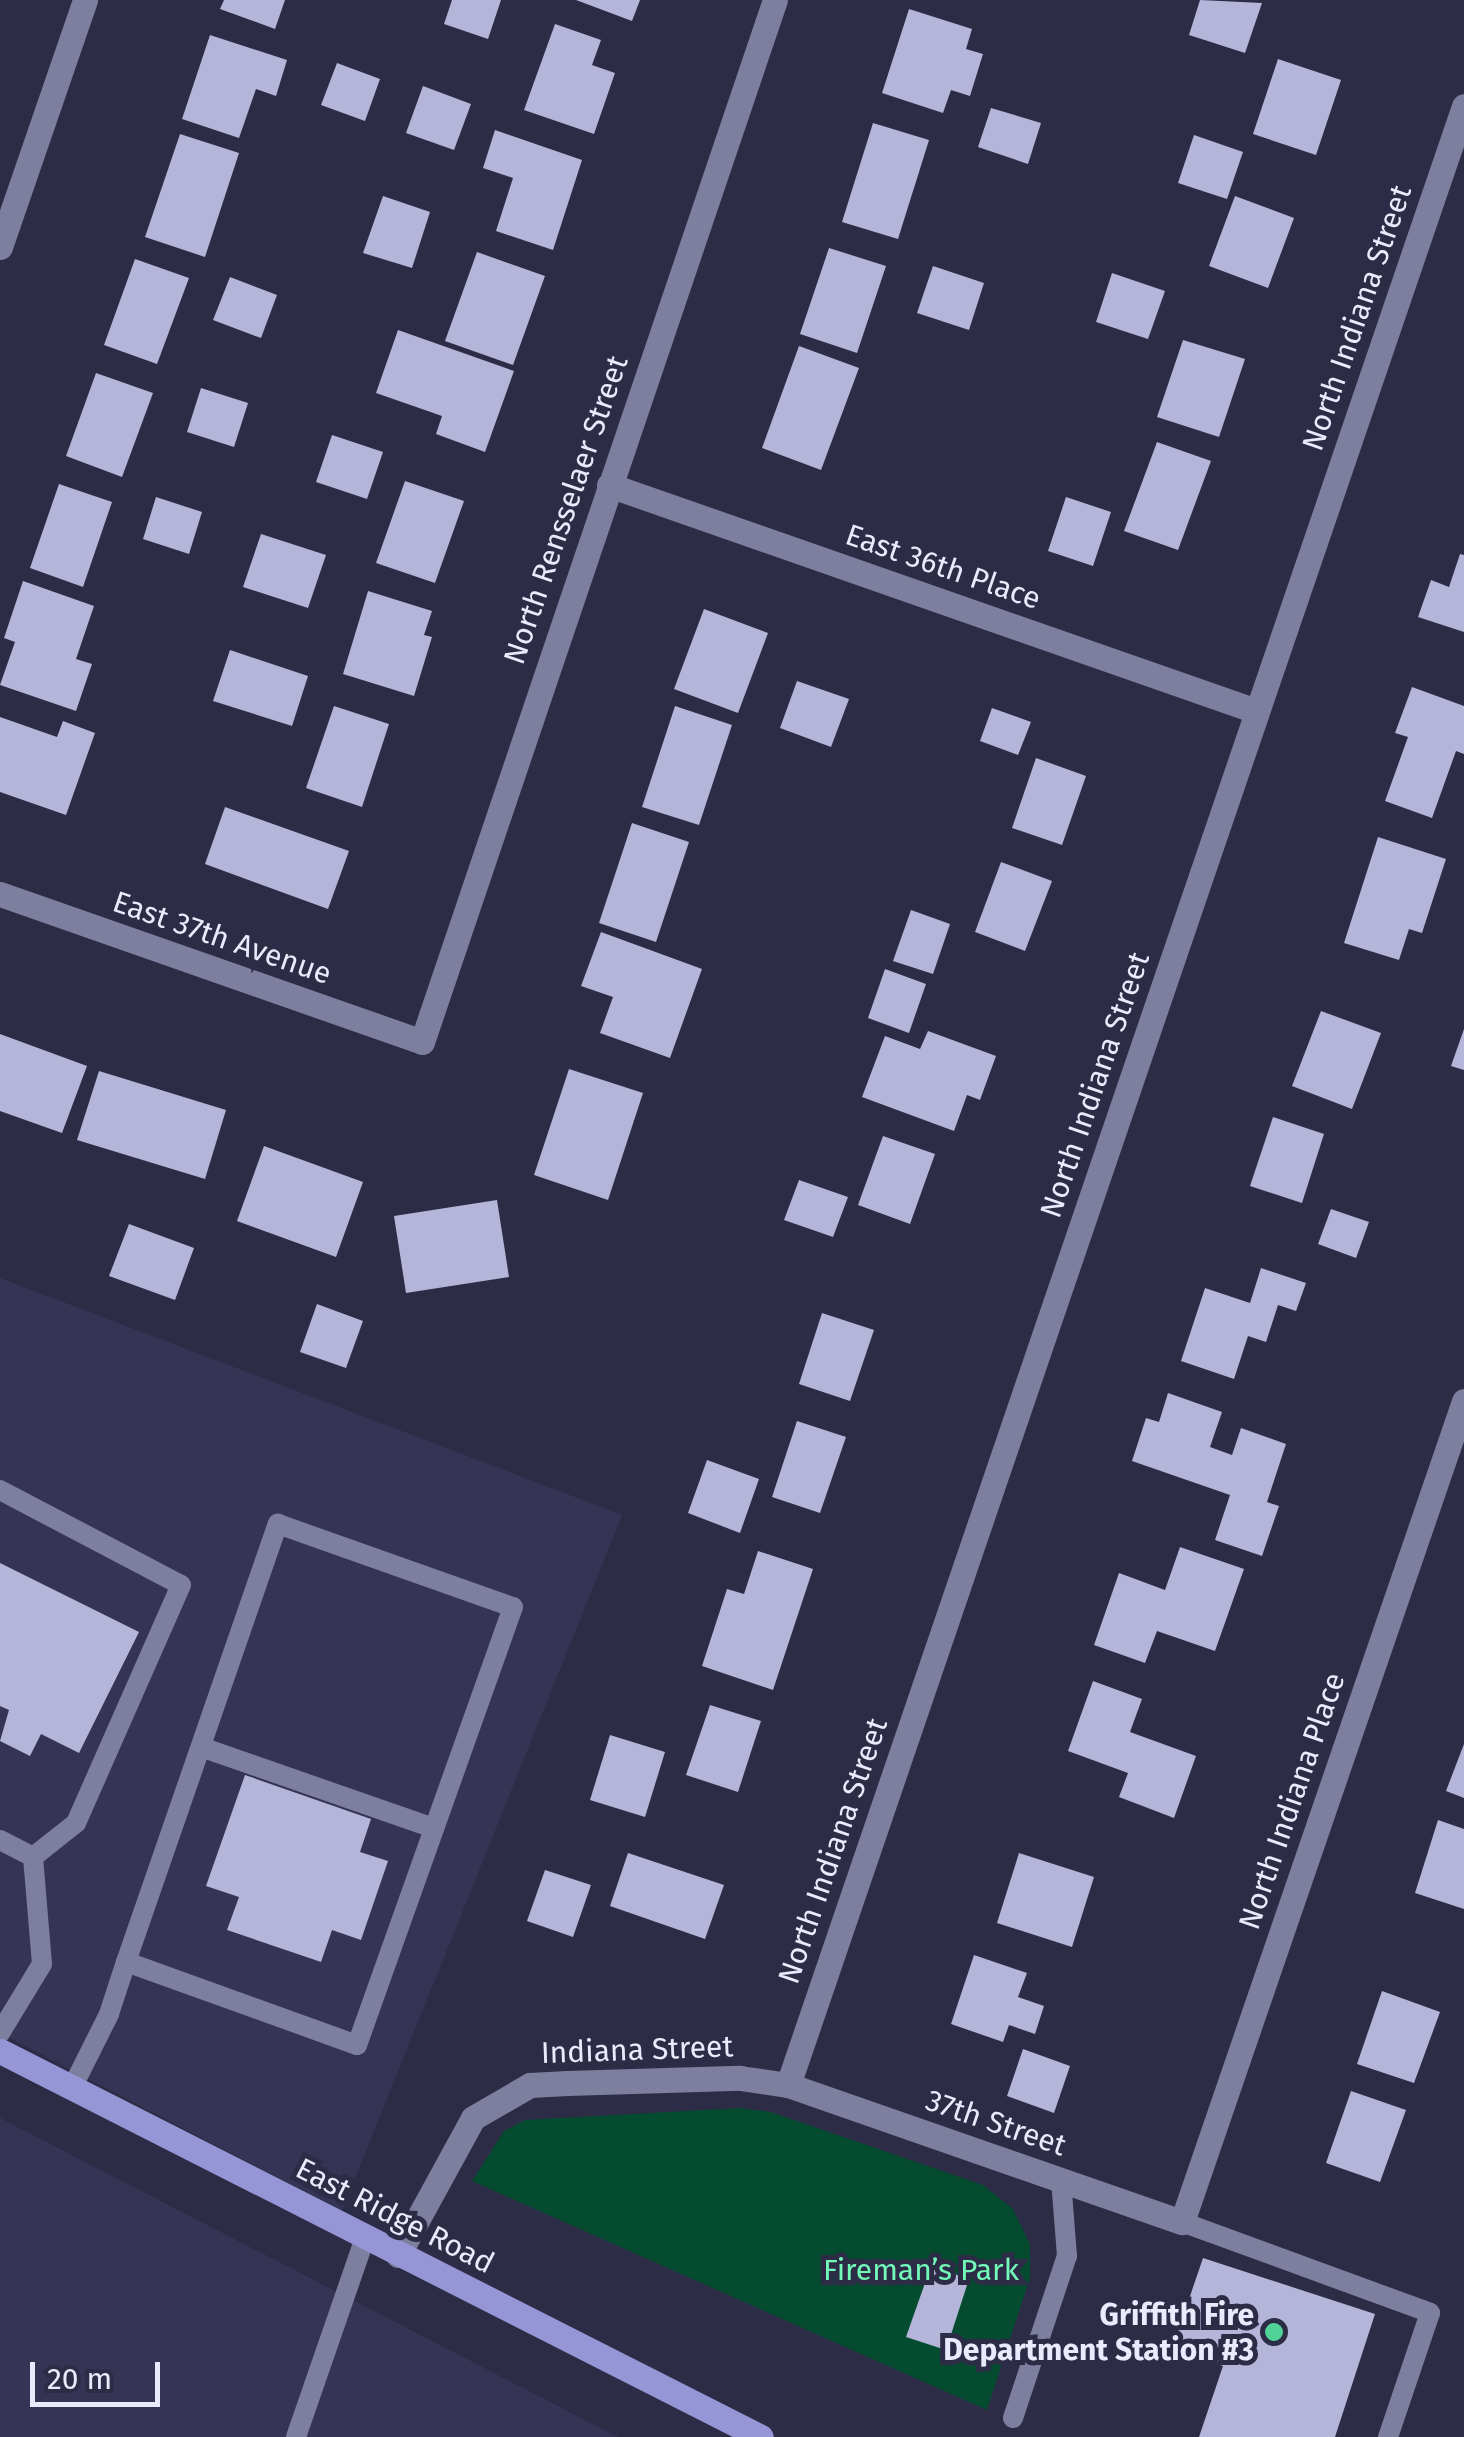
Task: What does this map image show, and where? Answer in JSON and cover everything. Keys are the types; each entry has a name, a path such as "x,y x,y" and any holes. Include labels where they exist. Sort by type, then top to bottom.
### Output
{"main road":[{"name":"East Ridge Road","path":"0,2051 761,2437"}],"street":[{"path":"0,247 85,0"},
{"name":"North Rensselaer Street","path":"422,1042 775,0"},
{"name":"North Indiana Street","path":"788,2085 1464,106"},
{"name":"East 36th Place","path":"609,485 1256,711"},
{"name":"East 37th Avenue","path":"0,894 422,1042"},
{"name":"North Indiana Place","path":"1182,2222 1464,1401"},
{"name":"Indiana Street","path":"398,2255 459,2136 473,2118 512,2093 530,2086 702,2079 788,2085"},
{"name":"37th Street","path":"788,2085 1182,2222"}],"lane":[{"path":"0,1490 181,1585 76,1823 33,1857"},
{"path":"72,2086 126,1962 278,1524 513,1607 357,2045 126,1962"},
{"path":"200,1747 434,1828"},
{"path":"0,1840 33,1857"},
{"path":"0,2033 42,1964 33,1857"},
{"path":"1013,2418 1067,2256 1061,2180"},
{"path":"1182,2222 1430,2313 1388,2437"},
{"path":"296,2437 365,2238"}],"shaded area":[{"path":"0,1278 622,1515 342,2211 0,2033"},
{"path":"0,2118 618,2437 0,2437"}],"green space":[{"name":"Fireman’s Park","path":"740,2108 771,2112 983,2185 1013,2209 1030,2244 1030,2278 987,2410 472,2181 504,2131 525,2120"}],"building":[{"path":"224,0 285,0 275,29 220,9"},
{"path":"452,0 501,0 488,39 444,24"},
{"path":"576,0 640,0 632,21"},
{"path":"1200,0 1262,3 1245,53 1189,35"},
{"path":"909,9 972,29 966,49 983,54 970,96 951,90 943,113 882,93"},
{"path":"555,24 601,40 592,65 615,73 594,134 524,110"},
{"path":"210,35 287,60 276,96 256,89 239,138 182,119"},
{"path":"1278,59 1341,80 1316,155 1253,134"},
{"path":"337,63 380,79 365,121 321,105"},
{"path":"423,86 471,104 454,150 406,133"},
{"path":"991,108 1041,123 1028,164 978,147"},
{"path":"873,123 929,140 898,239 842,222"},
{"path":"495,130 582,160 553,250 496,231 513,178 483,168"},
{"path":"180,134 239,153 205,257 145,237"},
{"path":"1194,135 1243,152 1227,199 1178,183"},
{"path":"383,196 430,212 412,268 363,253"},
{"path":"1235,196 1294,218 1268,288 1209,266"},
{"path":"829,248 886,266 857,353 800,334"},
{"path":"477,252 545,276 513,365 445,341"},
{"path":"135,259 189,278 157,364 104,345"},
{"path":"933,266 984,283 969,330 917,313"},
{"path":"1112,273 1165,291 1148,339 1096,322"},
{"path":"230,277 277,295 261,338 213,320"},
{"path":"398,330 514,371 485,452 436,434 442,416 376,393"},
{"path":"1183,340 1245,359 1219,437 1157,417"},
{"path":"799,346 859,368 821,470 762,448"},
{"path":"96,373 153,393 122,477 66,456"},
{"path":"201,388 248,403 234,447 187,432"},
{"path":"332,435 383,452 367,499 316,482"},
{"path":"1157,442 1211,461 1178,550 1124,531"},
{"path":"405,481 464,501 435,583 376,563"},
{"path":"59,484 112,502 83,587 30,568"},
{"path":"156,497 202,512 189,554 143,539"},
{"path":"1066,497 1111,512 1093,566 1048,551"},
{"path":"261,534 326,555 308,608 243,587"},
{"path":"1460,554 1464,555 1464,632 1418,617 1431,580 1449,587"},
{"path":"23,581 94,606 76,659 92,664 76,711 0,685 15,642 4,638"},
{"path":"368,591 432,611 424,635 432,637 414,696 343,674"},
{"path":"704,609 768,633 738,713 674,689"},
{"path":"230,650 308,676 292,726 213,701"},
{"path":"797,681 849,699 831,747 780,728"},
{"path":"1412,687 1464,706 1464,754 1456,751 1432,818 1385,801 1408,737 1395,733"},
{"path":"334,706 389,724 362,807 306,788"},
{"path":"675,706 732,725 699,825 642,807"},
{"path":"992,708 1031,722 1018,755 980,741"},
{"path":"0,717 57,737 63,721 95,733 66,815 0,792"},
{"path":"1036,758 1086,776 1062,845 1012,828"},
{"path":"225,807 349,851 328,909 205,864"},
{"path":"632,823 689,842 656,942 599,923"},
{"path":"1378,837 1446,859 1422,933 1409,929 1399,960 1344,943"},
{"path":"1001,862 1052,881 1025,951 975,932"},
{"path":"911,910 950,924 933,974 893,961"},
{"path":"601,932 702,969 670,1058 600,1033 613,997 581,986"},
{"path":"885,969 926,984 909,1033 868,1018"},
{"path":"1321,1011 1381,1033 1352,1109 1292,1086"},
{"path":"1464,1029 1464,1070 1451,1066"},
{"path":"928,1031 996,1056 980,1100 967,1095 954,1131 862,1097 885,1036 920,1049"},
{"path":"0,1034 87,1066 62,1133 0,1111"},
{"path":"569,1069 643,1093 608,1200 534,1175"},
{"path":"99,1071 226,1110 205,1179 77,1140"},
{"path":"1273,1117 1324,1134 1302,1203 1250,1186"},
{"path":"883,1136 935,1154 910,1224 858,1205"},
{"path":"264,1146 363,1182 336,1257 237,1221"},
{"path":"799,1180 848,1197 833,1237 784,1220"},
{"path":"497,1200 509,1277 406,1293 394,1216"},
{"path":"1331,1209 1369,1222 1356,1258 1318,1244"},
{"path":"129,1224 194,1248 175,1300 109,1276"},
{"path":"1261,1268 1306,1283 1296,1311 1278,1305 1266,1342 1248,1336 1234,1379 1181,1361 1205,1288 1250,1303"},
{"path":"317,1304 363,1321 346,1368 300,1352"},
{"path":"822,1313 874,1330 850,1401 799,1384"},
{"path":"1168,1393 1222,1412 1210,1447 1232,1455 1241,1428 1286,1444 1267,1502 1279,1506 1262,1556 1215,1540 1230,1495 1132,1461 1146,1418 1159,1422"},
{"path":"797,1421 846,1437 820,1513 772,1497"},
{"path":"707,1460 759,1479 740,1533 688,1513"},
{"path":"1180,1547 1244,1569 1215,1651 1157,1631 1145,1663 1094,1645 1119,1573 1165,1590"},
{"path":"758,1551 813,1569 773,1690 702,1666 727,1589 744,1594"},
{"path":"0,1563 139,1632 79,1753 41,1734 30,1756 0,1741 9,1710 0,1706"},
{"path":"1093,1681 1142,1699 1130,1732 1196,1756 1174,1818 1119,1797 1128,1773 1068,1751"},
{"path":"710,1705 761,1721 738,1792 686,1775"},
{"path":"610,1735 665,1752 645,1817 590,1800"},
{"path":"1464,1744 1464,1798 1446,1791"},
{"path":"245,1775 371,1819 360,1852 388,1861 361,1940 332,1930 321,1962 227,1930 239,1897 206,1886"},
{"path":"1438,1820 1464,1829 1464,1909 1415,1893"},
{"path":"628,1853 724,1885 705,1939 610,1906"},
{"path":"1019,1853 1094,1877 1072,1947 997,1923"},
{"path":"545,1870 591,1885 573,1937 527,1921"},
{"path":"974,1955 1027,1973 1018,1997 1044,2006 1035,2034 1009,2025 1003,2042 951,2024"},
{"path":"1382,1991 1440,2012 1414,2083 1357,2064"},
{"path":"1023,2049 1070,2066 1054,2113 1007,2096"},
{"path":"1351,2091 1406,2110 1380,2182 1326,2163"},
{"name":"Griffith Fire Department Station #3","path":"1203,2258 1375,2314 1335,2437 1199,2437 1223,2366 1172,2349"},
{"path":"931,2266 969,2279 946,2350 906,2337"}],"place":[{"name":"Griffith Fire Department Station #3","path":"1274,2332"}]}
